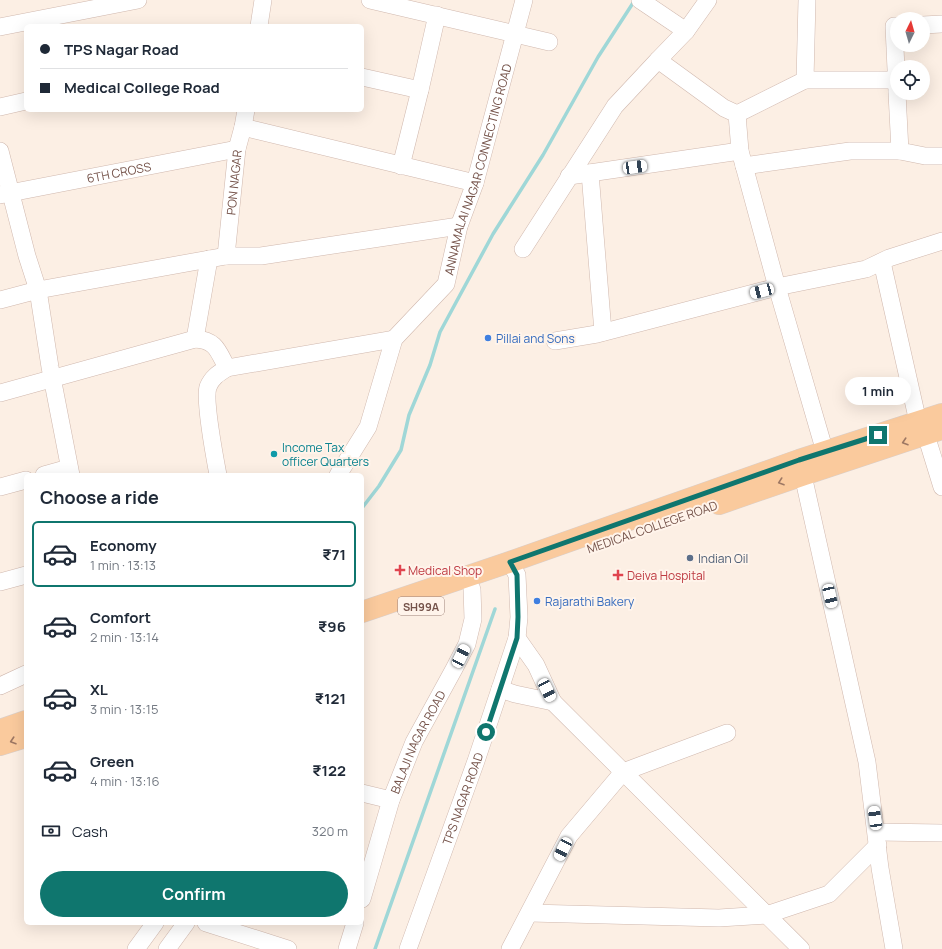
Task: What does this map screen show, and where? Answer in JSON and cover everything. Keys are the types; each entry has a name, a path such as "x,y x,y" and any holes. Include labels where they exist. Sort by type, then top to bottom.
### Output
{"main road":[{"name":"MEDICAL COLLEGE ROAD","path":"364,625 508,570 801,467 929,429 942,414"},
{"name":"MEDICAL COLLEGE ROAD","path":"801,467 825,452 929,429"},
{"name":"MEDICAL COLLEGE ROAD","path":"364,611 476,583"},
{"path":"0,730 24,722"},
{"path":"0,745 24,738"}],"street":[{"path":"0,27 138,0"},
{"path":"259,24 263,0"},
{"path":"370,0 549,42"},
{"name":"ANNAMALAI NAGAR CONNECTING ROAD","path":"339,473 368,427 394,339 446,284 459,226 475,182 524,0"},
{"path":"640,0 686,31"},
{"path":"523,250 615,106 686,31 708,0"},
{"path":"805,80 807,0"},
{"path":"401,166 437,15"},
{"path":"930,25 942,24"},
{"path":"658,60 724,108 737,114"},
{"path":"364,77 420,90"},
{"path":"737,114 805,80 890,87"},
{"path":"898,100 900,151"},
{"path":"0,107 24,101"},
{"name":"PON NAGAR","path":"226,256 237,149 246,112"},
{"path":"737,114 742,159 777,287 825,452"},
{"path":"243,127 401,166 475,182"},
{"name":"6TH CROSS","path":"5,194 237,149"},
{"path":"0,151 5,194 38,290 52,379 70,471 57,473"},
{"path":"569,176 742,159 850,151 900,151 925,156 942,156"},
{"path":"590,173 603,332"},
{"path":"0,300 38,290 226,256 261,256 459,226"},
{"path":"555,341 603,332 777,287 866,269 942,241"},
{"path":"194,340 209,259"},
{"path":"882,262 929,429 942,487"},
{"path":"218,473 207,401 208,388 215,375 227,368 394,339"},
{"path":"0,393 194,340 203,340 216,347 227,368"},
{"path":"801,467 867,762 880,868 894,949"},
{"path":"0,488 24,481"},
{"name":"TPS NAGAR ROAD","path":"408,949 476,761 517,638 518,617 508,570"},
{"path":"0,582 24,576"},
{"name":"BALAJI NAGAR ROAD","path":"364,888 391,800 414,742 467,644 473,619 476,583"},
{"path":"517,638 536,665 553,702 801,949"},
{"path":"0,686 24,675"},
{"path":"500,689 514,694 553,702"},
{"path":"510,949 569,836 623,772 727,733"},
{"path":"364,793 391,800"},
{"path":"530,913 719,918 766,915 830,894 877,839 942,833"},
{"path":"136,949 154,925"},
{"path":"167,949 185,925"},
{"path":"212,925 288,949"},
{"path":"347,949 354,925"}],"waterway":[{"path":"364,505 379,486 401,450 409,415 430,365 440,332 493,234 543,155 598,57 633,3"},
{"path":"375,949 495,609"}],"place":[{"name":"Pillai and Sons","path":"488,338"},
{"name":"Income Tax officer Quarters","path":"274,454"},
{"name":"Indian Oil","path":"690,558"},
{"name":"Medical Shop","path":"400,570"},
{"name":"Deiva Hospital","path":"618,575"},
{"name":"Rajarathi Bakery","path":"537,601"}],"route":[{"path":"486,732 517,638 517,575 510,562 799,460 878,435"}]}
